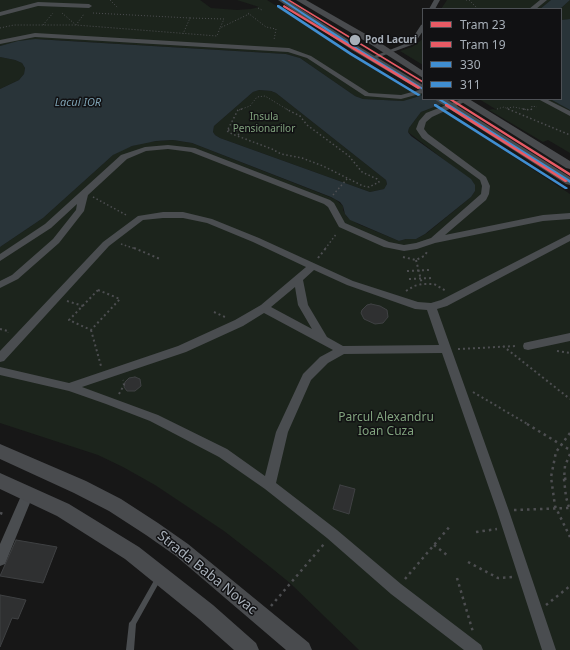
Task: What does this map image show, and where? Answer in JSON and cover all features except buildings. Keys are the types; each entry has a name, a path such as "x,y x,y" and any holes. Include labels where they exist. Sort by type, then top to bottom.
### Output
{"main road":[{"path":"282,0 422,89"},
{"path":"300,0 422,74"},
{"path":"441,100 570,182"},
{"path":"464,100 570,166"},
{"name":"Strada Baba Novac","path":"0,451 80,487 115,505 152,529 182,550 302,650"},
{"path":"0,481 63,510 96,530 161,575 249,650"}],"street":[{"path":"533,8 544,0"},
{"path":"0,14 38,4 89,6"},
{"path":"372,58 389,53 412,43 422,28"},
{"path":"0,42 34,35 289,50 309,57 367,95 401,98 422,90"},
{"path":"434,240 483,198 486,186 480,177 422,134 420,126 429,115 466,100"},
{"path":"543,100 570,114"},
{"path":"0,258 48,226 118,161 131,153 152,148 182,147 327,202 331,205 342,225 387,245 396,247 410,248 434,240 543,218 570,216"},
{"path":"0,285 15,277 56,241 80,211 84,192"},
{"path":"0,358 106,244 136,220 163,215 183,215 209,221 256,240 350,283 418,306 431,307 454,298 570,237"},
{"path":"69,387 182,349 240,323 264,308 313,266"},
{"path":"298,280 303,305 322,338"},
{"path":"431,307 503,511 549,650"},
{"path":"264,308 342,350"},
{"path":"528,346 570,337"},
{"path":"269,485 282,432 307,377 320,363 342,350 447,349"},
{"path":"0,371 69,387 110,401 154,418 223,453 269,485 332,534 396,589 476,650"},
{"path":"1,553 28,493"}],"lane":[{"path":"130,650 133,623 161,575"}],"path":[{"path":"110,0 118,8"},
{"path":"468,0 477,8"},
{"path":"43,24 57,8"},
{"path":"258,8 262,10"},
{"path":"76,25 85,12"},
{"path":"0,28 14,25 76,25 217,36 224,19 93,12"},
{"path":"62,13 76,25"},
{"path":"220,28 248,14 266,27 276,29 274,40"},
{"path":"183,34 190,18"},
{"path":"257,97 270,98 300,116 307,124 349,156 362,172 380,181 373,186 366,187 323,166 302,158 281,154 272,148 238,136 228,130 238,110 250,106 257,97"},
{"path":"495,110 503,107 514,107 532,110 531,106 556,108"},
{"path":"507,108 570,134"},
{"path":"228,130 240,130 238,136"},
{"path":"331,198 347,179"},
{"path":"84,192 136,220"},
{"path":"313,266 342,225"},
{"path":"106,244 128,245 160,259"},
{"path":"416,260 422,284"},
{"path":"407,270 430,270"},
{"path":"409,279 432,278"},
{"path":"403,301 404,295 410,288 422,284 434,284 440,286 454,298"},
{"path":"91,330 120,299 98,290 69,320 91,330 104,375"},
{"path":"56,297 83,306"},
{"path":"503,346 570,399"},
{"path":"447,349 528,346"},
{"path":"556,351 570,353"},
{"path":"110,401 120,393 124,385 123,377 118,370"},
{"path":"457,382 570,450"},
{"path":"570,433 561,444 554,458 551,473 552,493 556,508 570,537"},
{"path":"503,511 569,508 564,479 565,466 570,454"},
{"path":"564,479 570,478"},
{"path":"396,589 451,525"},
{"path":"476,532 489,529 508,528"},
{"path":"262,618 281,592 332,534"},
{"path":"434,545 447,555"},
{"path":"468,562 498,578 524,576"},
{"path":"457,578 475,636"},
{"path":"536,613 570,586"}],"green space":[{"path":"0,0 200,0 211,8 237,10 259,7 237,0 267,0 413,92 422,88 422,95 403,101 363,99 355,96 300,58 286,54 38,39 0,46"},
{"path":"447,0 551,0 541,8 442,8"},
{"path":"570,0 570,19 562,20 561,8"},
{"path":"422,40 422,64 400,51 412,47"},
{"path":"0,57 22,63 25,68 24,74 19,80 0,89"},
{"name":"Insula Pensionarilor","path":"259,90 276,93 386,180 387,184 384,189 370,192 215,135 213,132 214,126 253,92"},
{"name":"Parcul Alexandru Ioan Cuza","path":"452,100 471,100 444,111 570,194 570,650 359,650 290,583 224,531 155,485 98,455 0,423 0,247 43,218 113,155 125,148 146,142 173,140 192,143 335,199 343,206 343,210 347,217 358,224 399,241 416,239 427,233 471,197 475,191 473,182 408,132 409,128 421,112"},
{"path":"481,100 552,100 570,110 570,153 548,140 543,142 489,110 497,110"}],"water":[{"path":"551,0 570,0 561,8 541,8"},
{"path":"570,19 570,110 552,100 562,100 562,20"},
{"name":"Lacul IOR","path":"35,39 286,54 300,58 355,96 363,99 403,101 422,95 422,100 452,100 421,112 409,128 408,132 411,136 471,179 475,185 475,191 471,197 425,234 416,239 399,241 350,220 345,214 343,206 340,202 331,197 192,143 173,140 156,141 132,146 113,155 43,218 0,247 0,89 19,80 24,74 25,68 22,63 0,57 0,46 18,41","holes":["259,90 276,93 386,180 387,184 384,189 370,192 220,138 213,132 214,126 253,92"]}],"tram line":[{"name":"23","path":"288,0 422,81"},
{"name":"19","path":"284,6 419,88"},
{"name":"23","path":"452,100 570,175"},
{"name":"19","path":"446,105 566,181"}],"transit line":[{"name":"330","path":"282,0 355,48 422,88"},
{"name":"311","path":"278,6 351,54 419,95"},
{"name":"330","path":"441,100 570,182"},
{"name":"311","path":"435,105 566,188"}],"place":[{"name":"Pod Lacuri","path":"355,40"}]}
